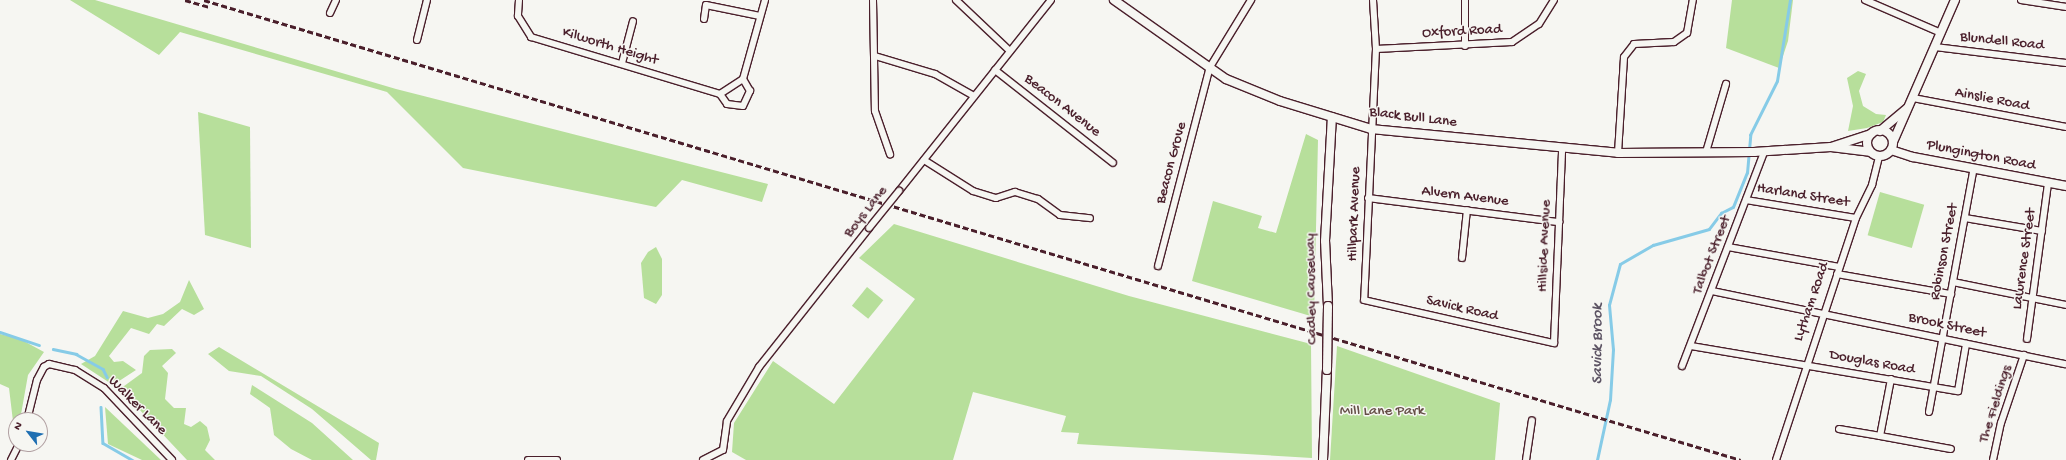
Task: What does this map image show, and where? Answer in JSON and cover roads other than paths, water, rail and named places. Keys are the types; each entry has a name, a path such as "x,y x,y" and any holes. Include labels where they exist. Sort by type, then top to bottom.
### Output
{"street":[{"path":"330,13 336,0"},
{"path":"417,40 427,0"},
{"name":"Kilworth Height","path":"519,0 518,16 531,37 622,63 720,94 727,104 743,106 750,91 743,78"},
{"path":"720,94 734,88 743,78 765,0"},
{"path":"872,0 875,111 890,154"},
{"path":"956,0 1010,51"},
{"name":"Boys Lane","path":"703,460 723,450 727,420 759,367 1050,0"},
{"name":"Black Bull Lane","path":"1114,0 1210,67 1254,92 1332,118 1371,129 1562,150 1618,153 1764,152"},
{"name":"Beacon Grove","path":"1158,266 1210,67 1251,0"},
{"name":"Hillpark Avenue","path":"1364,300 1376,49 1373,0"},
{"path":"1465,0 1465,46"},
{"name":"Oxford Road","path":"1376,49 1465,46 1512,42 1539,24 1554,0"},
{"path":"1618,153 1624,57 1634,44 1674,42 1687,33 1693,0"},
{"path":"1865,0 1941,33"},
{"path":"1764,152 1831,147 1870,152 1879,156 1892,146 1955,0"},
{"path":"2021,0 2066,7"},
{"path":"704,19 706,5 760,16"},
{"path":"622,63 633,21"},
{"name":"Blundell Road","path":"1935,47 2066,63"},
{"path":"874,56 935,74 974,96"},
{"name":"Beacon Avenue","path":"995,70 1113,163"},
{"path":"1706,152 1726,84"},
{"name":"Ainslie Road","path":"1913,98 2066,127"},
{"path":"1831,147 1880,131 1908,107"},
{"name":"Cadley Causeway","path":"1322,460 1327,370 1328,306 1325,241 1332,118"},
{"path":"1880,131 1890,135 1892,146"},
{"path":"1870,152 1868,143 1871,134"},
{"name":"Plungington Road","path":"1892,146 1974,168 2066,186"},
{"name":"Hillside Avenue","path":"1554,343 1562,150"},
{"name":"Talbot Street","path":"1682,366 1691,346 1764,152"},
{"name":"Lytham Road","path":"1776,460 1836,274 1856,218 1872,185 1879,156"},
{"path":"924,160 973,191 996,198 1015,192 1038,199 1060,215 1090,218"},
{"name":"Robinson Street","path":"1929,412 1974,168"},
{"name":"Lawrence Street","path":"2027,340 2048,183"},
{"name":"Alvern Avenue","path":"1368,198 1559,222"},
{"name":"Harland Street","path":"1746,200 1856,218"},
{"path":"1462,258 1467,210"},
{"path":"1965,218 2042,231"},
{"path":"1728,247 1839,267"},
{"path":"1836,274 1950,294"},
{"path":"1953,282 2066,305"},
{"name":"Brook Street","path":"1712,290 1824,312 1966,344 2066,364"},
{"name":"Savick Road","path":"1364,300 1554,343"},
{"name":"Douglas Road","path":"1691,346 1806,364 1958,391 1966,344"},
{"name":"The Fieldings","path":"1993,460 2001,423 2024,355"},
{"name":"Walker Lane","path":"29,412 37,380 44,367 49,364 74,370 104,388 172,460"},
{"path":"1880,436 1891,379"},
{"path":"1526,460 1532,420"},
{"path":"1839,429 1951,448"},
{"path":"528,460 557,460"}],"waterway":[{"name":"Savick Brook","path":"1597,460 1610,400 1613,350 1609,305 1620,264 1653,245 1709,229 1721,213 1733,207 1747,173 1750,135 1777,81 1790,0"},
{"path":"0,332 39,345"},
{"path":"53,349 76,354 103,369 107,377"},
{"path":"101,407 103,443 133,460"}],"railway":[{"path":"185,0 210,7"},
{"path":"204,0 1741,460"}],"park label":[{"name":"Mill Lane Park","path":"1382,412"}]}
